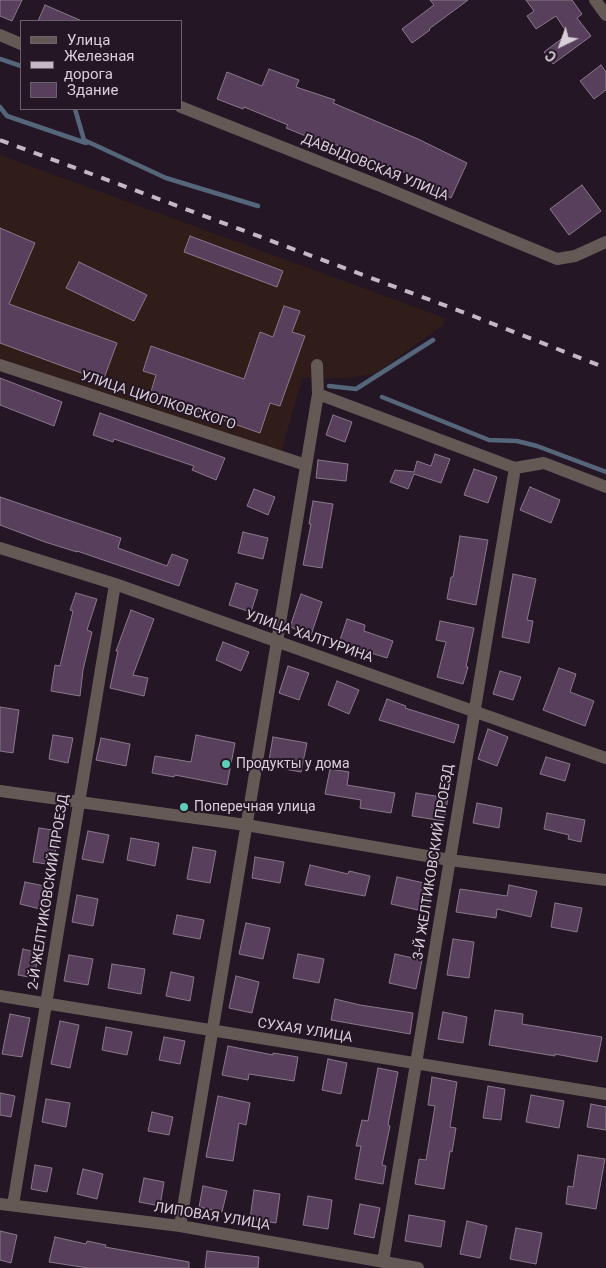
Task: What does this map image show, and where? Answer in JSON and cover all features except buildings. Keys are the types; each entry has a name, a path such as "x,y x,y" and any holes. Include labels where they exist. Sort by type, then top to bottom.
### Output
{"street":[{"path":"595,0 606,15"},
{"path":"0,35 20,44"},
{"name":"ДАВЫДОВСКАЯ УЛИЦА","path":"182,107 383,187 558,260 575,256 606,242"},
{"path":"180,1226 318,394 317,364"},
{"name":"УЛИЦА ЦИОЛКОВСКОГО","path":"0,365 306,465"},
{"path":"318,394 515,468 544,463 606,487"},
{"name":"3-Й ЖЕЛТИКОВСКИЙ ПРОЕЗД","path":"383,1262 515,468"},
{"name":"УЛИЦА ХАЛТУРИНА","path":"0,548 114,584 475,710 606,758"},
{"name":"2-Й ЖЕЛТИКОВСКИЙ ПРОЕЗД","path":"6,1205 46,1004 114,584"},
{"path":"0,791 246,824 450,860 606,880"},
{"name":"СУХАЯ УЛИЦА","path":"0,996 606,1094"},
{"name":"ЛИПОВАЯ УЛИЦА","path":"6,1205 180,1226 418,1268"}],"shaded area":[{"path":"0,155 445,318 443,325 374,374 347,378 302,378 281,453 0,358"}],"waterway":[{"path":"0,59 20,66"},
{"path":"0,107 7,116 86,143"},
{"path":"75,110 84,140 166,178 258,206"},
{"path":"329,386 356,389 433,340"},
{"path":"382,397 489,440 517,441 537,446 606,472"}],"railway":[{"path":"0,140 468,314 606,368"}],"place":[{"name":"Продукты у дома","path":"226,764"},
{"name":"Поперечная улица","path":"184,807"}]}
